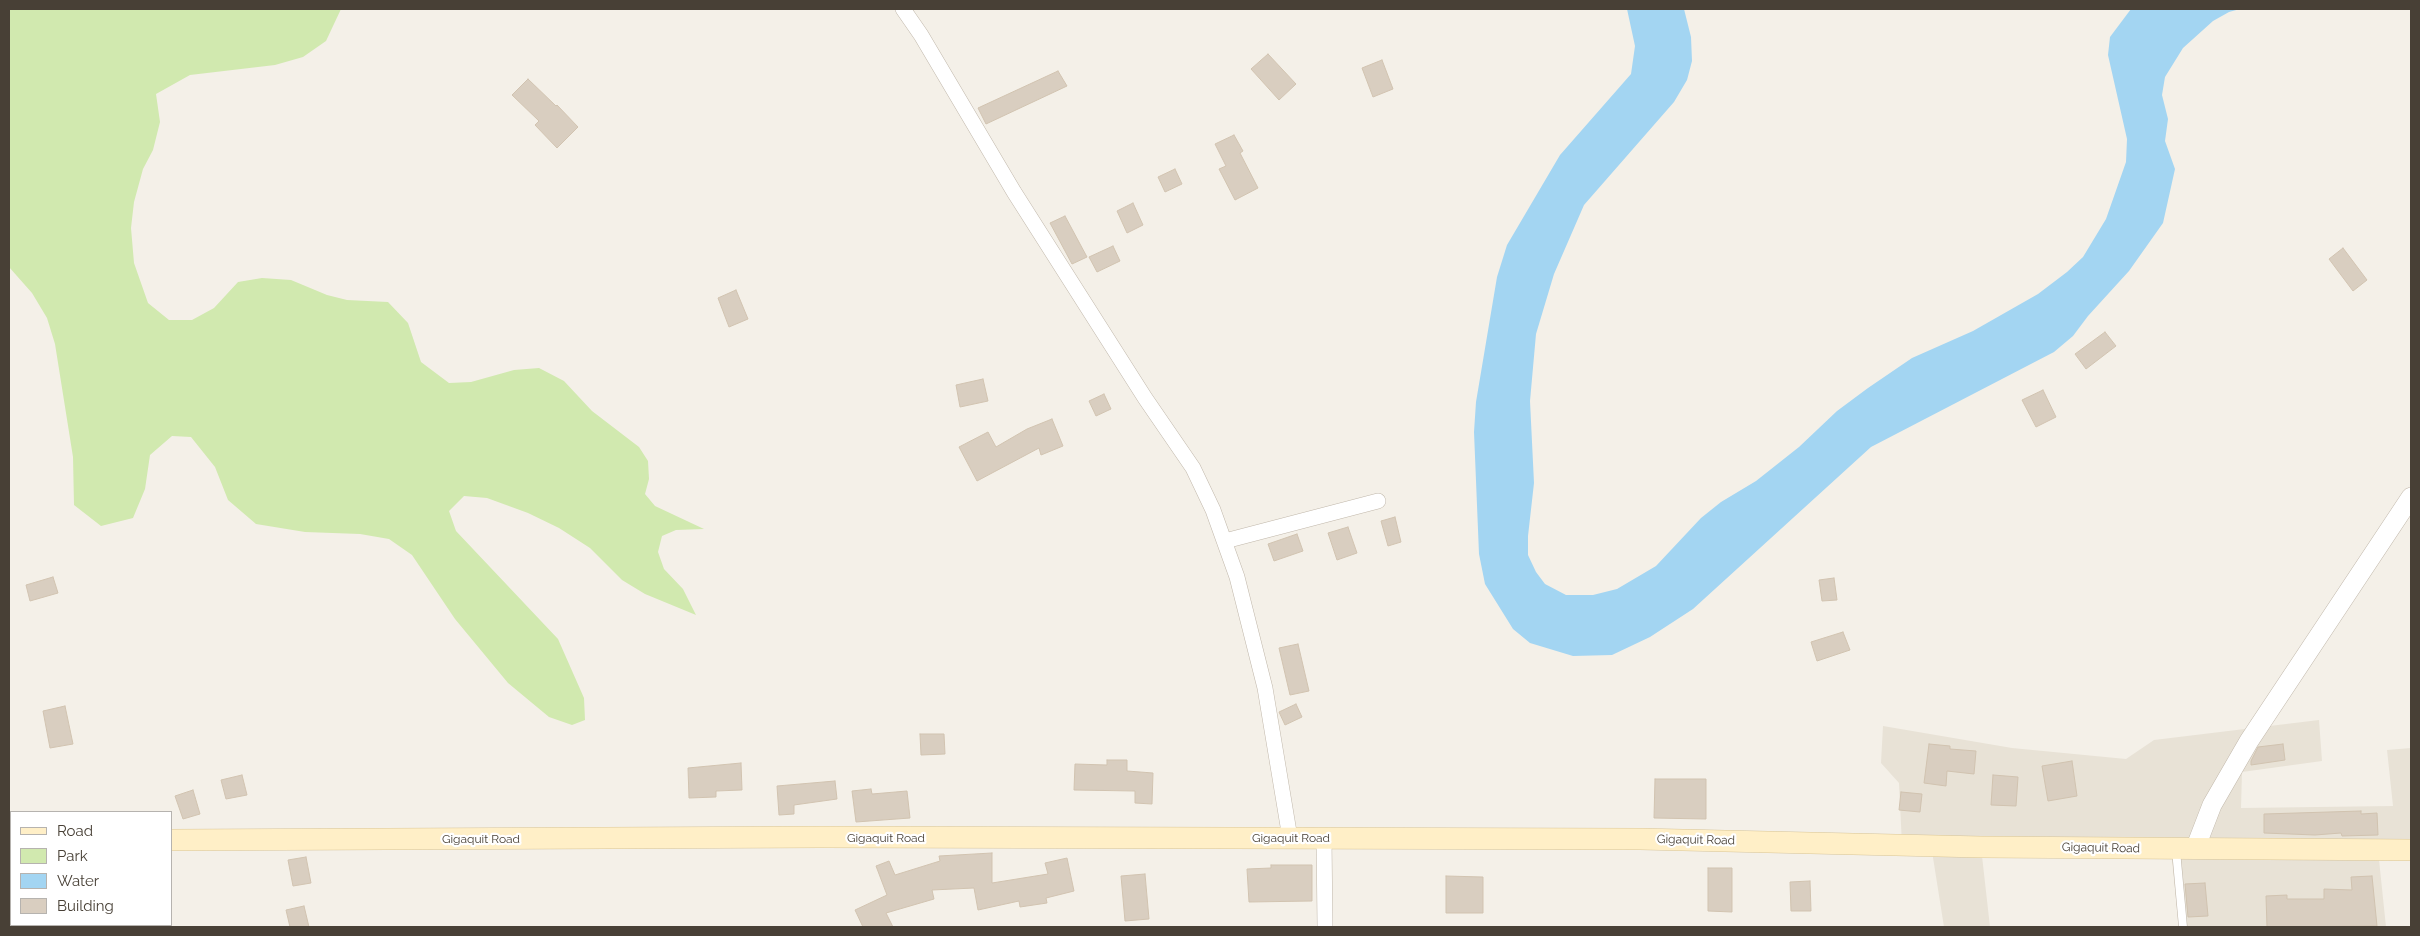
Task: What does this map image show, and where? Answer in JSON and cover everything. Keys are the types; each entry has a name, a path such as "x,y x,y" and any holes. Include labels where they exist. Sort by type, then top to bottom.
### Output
{"main road":[{"name":"Gigaquit Road","path":"172,840 1640,839 2185,849 2411,850"}],"street":[{"path":"903,9 921,35 1014,192 1145,398 1193,468 1213,510 1237,577 1266,688 1290,838"},
{"path":"2185,849 2249,741 2411,497"},
{"path":"1225,541 1378,501"},
{"path":"1324,838 1325,927"}],"lane":[{"path":"2183,927 2185,849"}],"shaded area":[{"path":"2319,720 2322,761 2242,772 2241,808 2393,806 2387,750 2411,748 2411,850 2378,850 2386,927 2179,927 2171,851 1981,847 1990,927 1944,927 1931,845 1902,845 1899,783 1881,763 1883,726 2012,748 2126,759 2154,740"}],"green space":[{"path":"9,9 341,9 326,41 303,57 275,65 190,75 156,94 160,122 153,150 143,169 134,202 131,228 134,263 148,303 169,320 192,320 214,308 238,282 262,278 291,280 327,295 347,300 388,302 408,323 421,362 449,383 471,382 514,370 539,368 564,381 592,411 639,447 648,461 649,479 645,494 655,506 704,529 676,530 662,536 658,552 664,569 683,589 696,615 645,594 622,580 590,548 559,528 528,513 487,498 464,496 449,511 456,531 558,639 584,698 585,720 572,725 549,717 508,683 455,619 412,555 389,539 360,534 305,532 256,524 228,500 215,467 191,437 172,436 150,455 145,489 133,518 101,526 74,505 73,457 55,344 47,318 32,293 9,267"}],"water":[{"path":"1627,9 1684,9 1691,37 1692,61 1687,80 1674,102 1584,205 1554,274 1536,334 1530,401 1534,483 1528,536 1528,555 1536,572 1545,584 1566,595 1593,595 1617,589 1656,566 1701,518 1721,502 1756,481 1799,447 1837,411 1868,388 1912,358 1973,331 2038,294 2067,272 2083,257 2106,219 2126,162 2127,139 2108,55 2110,37 2131,9 2240,9 2229,12 2213,21 2183,48 2165,77 2162,95 2168,119 2165,141 2175,169 2163,223 2129,271 2088,316 2073,336 2054,352 1871,447 1693,609 1650,637 1612,655 1573,656 1530,643 1513,629 1485,584 1479,554 1474,432 1476,402 1497,277 1507,245 1560,155 1631,74 1635,46"}],"building":[{"path":"1268,54 1296,84 1279,100 1251,69"},
{"path":"1382,60 1393,89 1373,97 1362,68"},
{"path":"1058,71 1067,86 986,124 978,108"},
{"path":"528,79 578,127 557,148 535,125 539,121 512,95"},
{"path":"1234,135 1243,151 1240,153 1258,188 1235,200 1219,169 1226,166 1215,144"},
{"path":"1175,169 1182,184 1165,192 1158,177"},
{"path":"1133,203 1143,225 1127,233 1117,211"},
{"path":"1065,216 1087,257 1072,264 1050,223"},
{"path":"1113,246 1120,261 1097,272 1089,257"},
{"path":"2343,248 2367,280 2353,291 2329,259"},
{"path":"736,290 748,319 729,327 718,298"},
{"path":"2105,332 2116,346 2086,369 2075,354"},
{"path":"983,379 988,401 960,407 956,385"},
{"path":"2043,390 2056,417 2036,427 2022,400"},
{"path":"1104,394 1111,409 1096,416 1089,401"},
{"path":"1052,419 1063,446 1041,455 1039,448 977,481 959,447 988,432 996,447 1027,429"},
{"path":"1395,517 1401,542 1388,546 1381,521"},
{"path":"1348,527 1357,553 1337,560 1328,533"},
{"path":"1297,534 1303,551 1274,561 1268,544"},
{"path":"53,577 58,593 30,601 26,585"},
{"path":"1834,578 1837,600 1822,601 1819,580"},
{"path":"1843,632 1850,650 1817,661 1811,642"},
{"path":"1298,644 1309,691 1290,695 1279,648"},
{"path":"1296,704 1302,717 1285,725 1279,712"},
{"path":"65,706 73,744 50,748 43,711"},
{"path":"920,734 944,734 945,754 921,755"},
{"path":"1929,744 1950,746 1950,749 1976,751 1974,774 1947,771 1946,786 1924,783"},
{"path":"2283,744 2285,760 2251,765 2258,747"},
{"path":"1107,760 1127,760 1127,771 1153,773 1152,804 1135,803 1135,791 1074,790 1075,764 1107,765"},
{"path":"2072,761 2077,796 2048,801 2042,766"},
{"path":"741,763 742,790 716,791 716,797 689,798 688,768"},
{"path":"242,775 247,795 226,799 221,780"},
{"path":"1993,775 2018,777 2016,806 1991,805"},
{"path":"1655,779 1706,779 1706,819 1654,818"},
{"path":"835,781 837,799 794,805 794,814 779,815 777,786"},
{"path":"871,789 872,794 907,791 910,818 856,822 852,791"},
{"path":"193,790 200,814 183,819 175,796"},
{"path":"1901,792 1922,794 1920,812 1899,810"},
{"path":"2361,811 2361,814 2377,813 2378,835 2342,836 2341,833 2315,835 2264,833 2264,814"},
{"path":"992,853 992,883 1048,874 1045,863 1067,858 1074,891 1046,898 1047,903 1020,907 1019,901 978,910 974,888 932,890 934,899 886,913 893,927 863,927 855,910 887,895 876,866 889,861 895,875 940,861 939,856"},
{"path":"306,857 311,883 293,886 288,860"},
{"path":"1271,865 1312,865 1312,901 1249,902 1247,869 1271,868"},
{"path":"1708,868 1732,868 1732,912 1708,911"},
{"path":"1145,874 1149,919 1125,921 1121,876"},
{"path":"1446,876 1483,877 1483,913 1446,913"},
{"path":"2372,876 2377,926 2267,927 2266,896 2287,895 2287,899 2324,899 2324,889 2352,890 2351,877"},
{"path":"1810,881 1811,911 1791,911 1790,882"},
{"path":"2205,883 2208,916 2188,917 2185,884"},
{"path":"304,906 309,927 290,927 286,910"}]}
